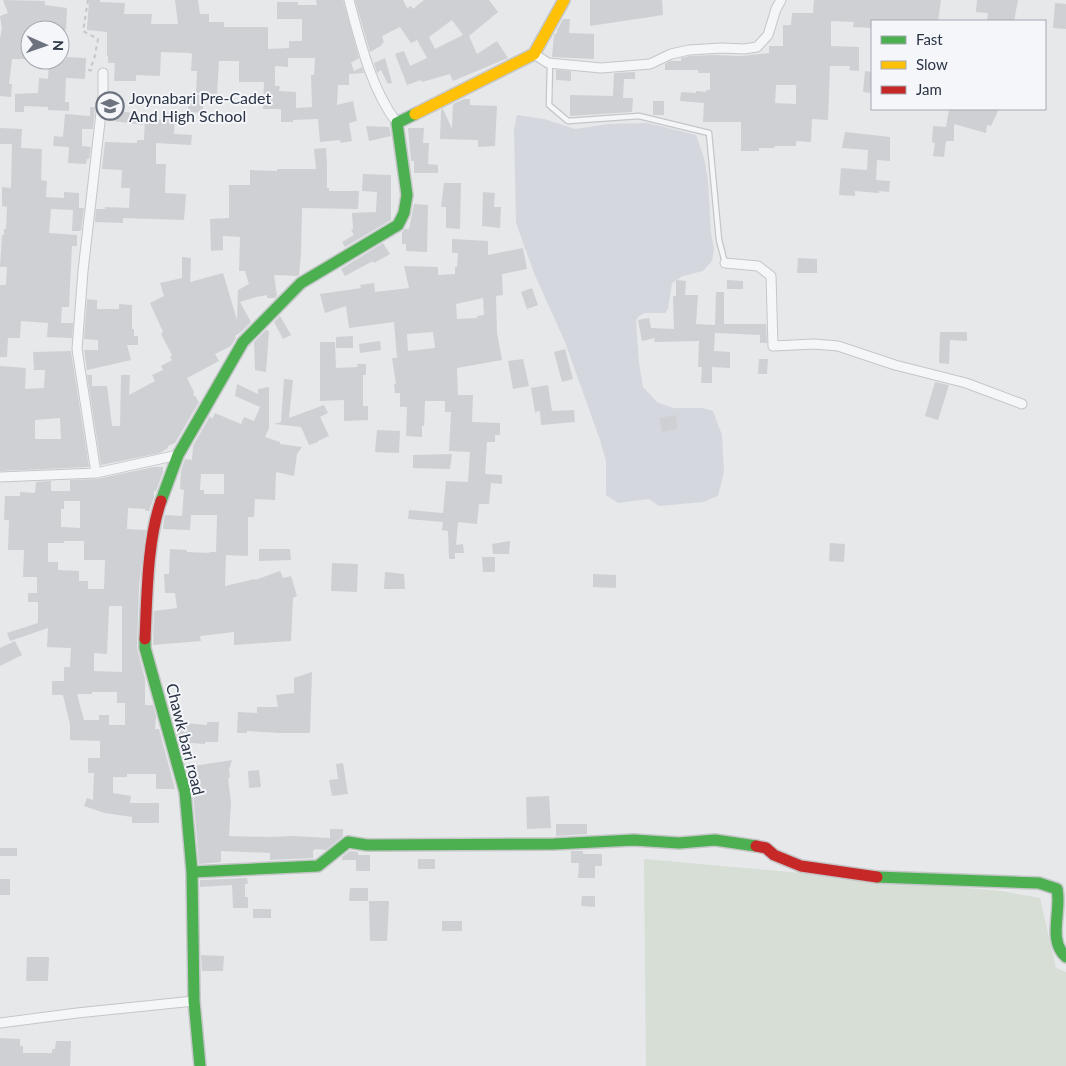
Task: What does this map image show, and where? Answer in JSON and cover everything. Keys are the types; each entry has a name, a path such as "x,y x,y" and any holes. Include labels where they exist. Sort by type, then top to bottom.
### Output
{"street":[{"path":"349,0 364,58 390,114 397,123 534,54 564,0"},
{"path":"534,54 550,63 601,68 650,64 671,54 689,50 757,47 768,35 776,9 781,0"},
{"path":"96,473 77,349 83,271 103,95 103,73"},
{"name":"Chawk bari road","path":"200,1066 194,1001 192,872 185,792 146,648 147,587 156,516 178,455 243,342 301,283 398,225 404,213 408,195 397,123"},
{"path":"725,263 758,266 771,276 774,346 814,344 838,346 895,365 966,383 1022,404"},
{"path":"0,477 96,473 178,455"},
{"path":"192,872 318,866 348,842 367,845 544,844 634,840 679,842 715,840 766,848 774,855 801,866 881,878 1039,883 1057,889 1059,901 1056,943 1061,954 1066,957"},
{"path":"0,1023 194,1001"}],"lane":[{"path":"550,63 549,105 568,121 639,116 709,133 719,240 725,263"}],"path":[{"path":"88,0 84,31 98,39 94,60 89,70 103,73"}],"shaded area":[{"path":"517,115 544,119 575,129 609,124 648,123 696,135 704,158 708,180 711,233 714,249 712,261 703,271 683,276 672,283 668,309 665,313 644,313 636,321 643,387 657,402 673,408 702,408 713,411 722,435 724,472 718,496 703,502 659,506 649,499 618,503 606,495 606,461 600,440 565,342 534,273 516,223 514,130"},
{"path":"644,859 1001,891 1040,898 1056,968 1066,972 1066,1066 646,1066"}],"building":[{"path":"3,0 45,1 45,5 67,8 66,20 20,20 20,59 12,59 9,84 12,84 11,97 0,96 0,38 2,29 0,16 8,13"},
{"path":"89,0 125,3 124,14 152,14 151,24 178,24 175,0 198,0 200,14 209,14 209,22 224,22 224,27 268,27 268,49 289,48 289,41 302,41 302,19 277,19 277,2 298,2 298,5 317,5 316,0 343,0 359,58 351,63 354,71 362,67 364,73 349,74 349,85 338,85 337,105 353,101 357,121 349,123 352,141 341,143 340,140 320,142 318,119 281,122 281,109 263,109 264,82 239,82 239,61 219,61 217,94 196,93 197,71 191,71 192,54 190,53 161,52 160,76 136,75 136,81 114,81 115,63 108,63 107,32 87,30","holes":["288,58 315,58 314,75 311,75 312,107 296,108 296,92 279,91 280,86 275,86 275,66 288,67"]},
{"path":"355,0 403,0 407,8 411,6 413,9 424,0 489,0 498,12 469,36 477,54 497,41 508,58 453,81 450,74 407,85 395,54 404,51 410,66 427,58 417,40 411,43 400,27 382,36 384,43 370,52","holes":["452,20 463,35 435,49 429,37"]},
{"path":"590,0 662,0 663,15 590,26"},
{"path":"814,0 941,0 938,20 871,20 871,28 853,27 854,22 831,21 831,46 859,47 859,71 849,70 850,66 830,66 828,120 812,119 811,142 796,141 796,146 775,146 774,148 759,148 759,151 741,151 741,122 703,122 704,103 680,101 681,92 696,93 696,91 706,92 706,90 710,90 710,73 698,73 698,70 665,70 665,64 670,61 681,61 681,58 690,56 742,56 769,53 769,46 783,46 783,25 791,25 792,13 813,13","holes":["776,85 796,85 796,104 775,103"]},
{"path":"977,0 1018,0 1014,20 987,20 988,13 976,12"},
{"path":"1055,3 1066,4 1066,29 1053,28"},
{"path":"563,19 570,19 569,33 594,34 594,59 552,57 554,35 557,33"},
{"path":"70,57 86,58 85,79 66,78 65,102 69,102 69,111 48,110 48,107 24,106 24,112 15,112 15,94 38,93 39,78 48,79 48,70 70,70"},
{"path":"385,58 392,83 388,84 381,70 377,73 374,63"},
{"path":"556,70 571,71 571,81 556,80"},
{"path":"865,71 871,72 871,93 863,92"},
{"path":"635,72 635,79 624,79 623,98 633,98 632,112 570,116 570,95 613,96 614,73"},
{"path":"189,94 203,95 203,113 188,112"},
{"path":"464,99 470,99 470,105 497,106 495,146 478,147 478,140 440,139 441,110 443,109 452,129 453,104"},
{"path":"653,101 664,101 664,115 653,115"},
{"path":"90,107 95,107 93,129 82,129 82,146 91,147 89,159 87,159 86,164 68,163 69,147 53,146 54,136 63,137 65,114 90,116"},
{"path":"108,109 144,115 143,125 106,120"},
{"path":"949,110 999,110 991,126 987,125 986,133 954,124 954,141 946,141 944,157 933,156 935,143 932,142 933,126 946,127"},
{"path":"163,113 175,114 174,134 192,135 191,145 156,143 156,164 166,164 165,193 186,194 184,220 123,218 123,223 95,222 96,209 105,209 105,207 129,208 130,188 121,188 122,170 102,169 105,142 137,143 137,140 144,140 145,119 163,120"},
{"path":"366,126 389,127 391,136 369,141"},
{"path":"0,128 22,129 21,148 42,149 41,180 47,181 46,197 64,198 64,192 79,193 79,208 84,208 81,231 72,231 73,210 51,209 49,233 77,235 77,246 72,246 69,307 62,307 61,323 73,323 72,338 47,337 48,323 21,321 20,338 8,338 7,357 0,357 0,285 6,285 7,267 0,267 2,235 4,235 4,229 6,229 7,207 2,206 2,187 11,188 12,144 0,144"},
{"path":"408,128 424,128 423,143 429,143 428,164 438,165 438,173 414,173 414,161 411,161"},
{"path":"845,132 890,137 890,161 877,160 876,180 890,181 889,192 855,191 855,196 839,195 841,168 867,170 868,150 842,148"},
{"path":"326,148 327,188 329,188 329,191 359,191 358,209 302,208 299,275 274,275 277,296 275,298 267,298 267,295 240,302 251,322 235,336 236,338 231,346 215,354 219,361 187,378 194,392 193,395 199,402 175,443 160,453 101,465 87,375 92,375 92,386 107,386 112,426 120,426 121,375 130,375 129,395 155,381 152,375 163,370 161,366 172,360 170,357 172,355 161,334 163,332 150,303 164,296 160,283 182,278 182,257 191,258 190,282 223,273 237,320 238,290 249,284 245,271 239,271 240,237 223,236 223,250 211,251 210,219 229,218 229,185 250,185 250,170 316,169 314,149"},
{"path":"363,174 391,175 391,220 345,247 342,242 354,235 351,230 353,229 352,213 376,212 377,192 362,191"},
{"path":"444,183 461,183 460,229 446,228 446,207 441,207"},
{"path":"483,192 495,193 494,207 501,207 500,228 482,226"},
{"path":"414,204 428,205 427,252 406,251 406,244 402,244 402,232 405,229 409,229"},
{"path":"452,239 488,241 488,255 523,248 527,269 502,274 503,295 496,296 497,333 502,360 457,368 458,395 473,395 472,422 500,423 500,435 495,435 495,442 487,442 485,474 502,475 502,484 491,483 489,504 479,504 477,524 458,522 456,545 463,544 464,553 455,553 455,559 449,559 448,531 442,530 443,522 408,519 409,510 443,513 446,481 468,482 470,452 449,451 451,412 445,412 445,401 425,401 422,437 406,436 407,407 400,407 400,393 395,393 394,384 396,384 392,358 397,358 394,322 349,328 346,306 325,313 320,294 361,288 360,285 374,283 375,292 409,288 404,266 438,267 438,275 455,274 458,253 452,253","holes":["483,298 484,315 477,316 477,318 457,319 456,304","433,332 435,348 408,351 407,334"]},
{"path":"383,243 390,254 345,276 341,269"},
{"path":"798,258 817,259 817,273 797,273"},
{"path":"676,280 686,281 685,295 698,295 696,324 715,325 716,292 724,292 724,324 766,324 767,343 760,343 760,335 715,333 714,351 730,352 730,368 712,367 712,383 701,383 702,367 698,367 699,341 654,342 655,338 642,341 638,320 649,318 651,328 674,329 673,296 676,296"},
{"path":"727,280 743,281 743,289 727,289"},
{"path":"532,288 538,305 527,309 521,292"},
{"path":"87,299 97,300 97,309 119,309 119,304 132,305 132,329 134,329 134,336 138,336 138,345 127,345 131,360 87,370 84,350 98,350 98,340 84,339"},
{"path":"280,316 291,335 283,339 274,322"},
{"path":"266,330 269,331 266,372 255,370 254,342"},
{"path":"940,332 967,332 967,341 950,340 949,364 939,363"},
{"path":"353,336 353,348 336,348 336,337"},
{"path":"380,341 381,350 360,353 359,344"},
{"path":"320,342 335,342 336,368 358,367 357,364 366,364 366,375 363,375 363,406 368,406 368,420 344,421 344,400 320,401"},
{"path":"565,349 573,379 562,382 554,352"},
{"path":"71,351 89,467 0,471 0,366 26,368 25,389 44,388 45,370 34,370 33,352","holes":["60,418 61,439 35,439 35,420"]},
{"path":"523,359 529,386 513,389 508,361"},
{"path":"759,359 768,359 767,374 758,374"},
{"path":"284,379 293,380 289,418 324,405 328,413 320,417 329,436 309,445 301,427 274,424 281,422"},
{"path":"935,382 949,385 938,420 925,416"},
{"path":"237,384 258,394 258,389 269,387 269,428 265,437 280,442 280,444 302,447 297,454 294,476 276,472 275,500 255,499 254,517 248,517 248,556 226,555 225,586 255,580 280,571 283,578 291,576 297,596 293,598 291,641 234,645 234,632 200,636 201,641 153,645 154,611 177,608 175,593 165,593 164,574 169,574 170,549 187,550 187,552 216,552 217,515 191,515 190,530 163,529 164,518 165,515 182,516 184,490 180,489 181,471 185,459 192,460 193,446 210,416 212,419 215,413 241,424 244,417 254,421 260,407 235,396","holes":["201,474 224,474 224,494 204,494 204,490 200,490"]},
{"path":"548,385 552,411 574,410 575,422 541,425 540,411 535,412 531,388"},
{"path":"676,415 678,429 662,432 659,418"},
{"path":"377,430 400,431 399,453 375,452"},
{"path":"452,454 450,469 413,468 413,455"},
{"path":"154,467 163,467 163,472 156,491 154,491 149,511 145,511 146,509 128,508 127,529 146,530 139,586 137,648 145,679 145,705 153,705 156,716 155,729 159,729 175,789 156,789 156,774 127,774 127,777 113,777 113,793 131,796 130,803 159,803 159,823 132,823 132,817 105,813 84,806 87,798 93,800 94,773 88,773 88,758 100,758 100,741 70,740 70,724 63,695 52,695 52,681 64,681 64,667 70,667 71,648 47,647 48,628 10,641 7,633 38,623 38,602 28,602 28,593 37,593 37,577 23,577 24,550 8,550 9,520 4,520 5,496 20,496 20,492 35,493 36,482 51,481 51,491 70,491 70,480 97,479","holes":["64,501 80,501 80,528 61,527 61,509 64,509","64,541 84,541 84,560 105,560 104,589 88,589 88,581 79,581 79,571 58,570 58,562 48,562 48,543 64,543","109,606 122,606 122,672 94,671 94,653 107,654","92,692 117,692 117,703 125,703 125,725 109,725 109,715 99,715 99,720 84,720 77,694 92,694"]},
{"path":"510,541 509,554 493,554 492,544"},
{"path":"830,543 845,544 844,562 829,561"},
{"path":"259,549 290,549 291,560 259,561"},
{"path":"482,557 495,557 495,572 483,572"},
{"path":"332,563 358,564 357,592 331,591"},
{"path":"385,572 404,574 405,589 384,589"},
{"path":"593,574 616,575 616,588 593,587"},
{"path":"15,641 22,655 0,666 0,648"},
{"path":"312,672 310,733 247,731 247,733 237,733 238,712 257,713 257,707 278,707 276,695 294,693 294,678"},
{"path":"177,722 207,725 207,722 219,722 218,742 205,742 205,744 179,742 176,730"},
{"path":"232,760 229,770 230,777 228,778 231,803 229,836 330,838 330,829 343,829 343,836 326,850 315,849 313,851 313,858 270,860 270,853 221,851 221,862 199,864 193,791 187,767"},
{"path":"343,763 348,794 332,796 329,780 338,779 336,764"},
{"path":"259,770 261,787 249,788 248,771"},
{"path":"549,796 551,828 527,829 526,797"},
{"path":"556,824 587,824 587,834 556,836"},
{"path":"0,848 17,848 17,856 0,856"},
{"path":"350,851 358,852 358,855 370,855 370,871 356,871 356,860 342,860 342,857"},
{"path":"571,851 583,851 583,854 602,854 602,866 595,866 595,878 578,878 579,863 571,863"},
{"path":"418,859 435,859 435,869 418,869"},
{"path":"247,878 248,884 245,884 245,897 248,897 248,908 233,908 232,885 200,887 200,880"},
{"path":"0,879 10,879 10,895 0,895"},
{"path":"350,888 368,888 368,901 349,901"},
{"path":"582,896 595,896 595,907 581,906"},
{"path":"369,901 389,901 387,941 370,941"},
{"path":"253,909 271,909 271,918 253,918"},
{"path":"442,921 462,921 462,931 442,931"},
{"path":"201,955 224,956 223,971 202,971"},
{"path":"27,957 49,957 48,981 26,981"},
{"path":"0,1038 20,1039 23,1053 52,1053 52,1049 55,1049 56,1041 71,1041 70,1066 0,1066"}],"traffic: fast":[{"path":"161,501 178,455 243,342 301,283 398,225 404,213 407,195 397,123 415,114"},
{"path":"145,639 145,648 185,792 192,872 194,1001 200,1066"},
{"path":"192,872 318,866 348,842 367,845 554,844 634,840 679,843 715,840 756,846"},
{"path":"877,877 1039,883 1057,889 1057,942 1060,950 1066,957"}],"traffic: slow":[{"path":"415,114 534,54 564,0"}],"traffic: jam":[{"path":"145,639 150,551 161,501"},
{"path":"756,846 766,848 774,855 801,866 877,877"}],"place":[{"name":"Joynabari Pre-Cadet And High School","path":"110,106"}]}
